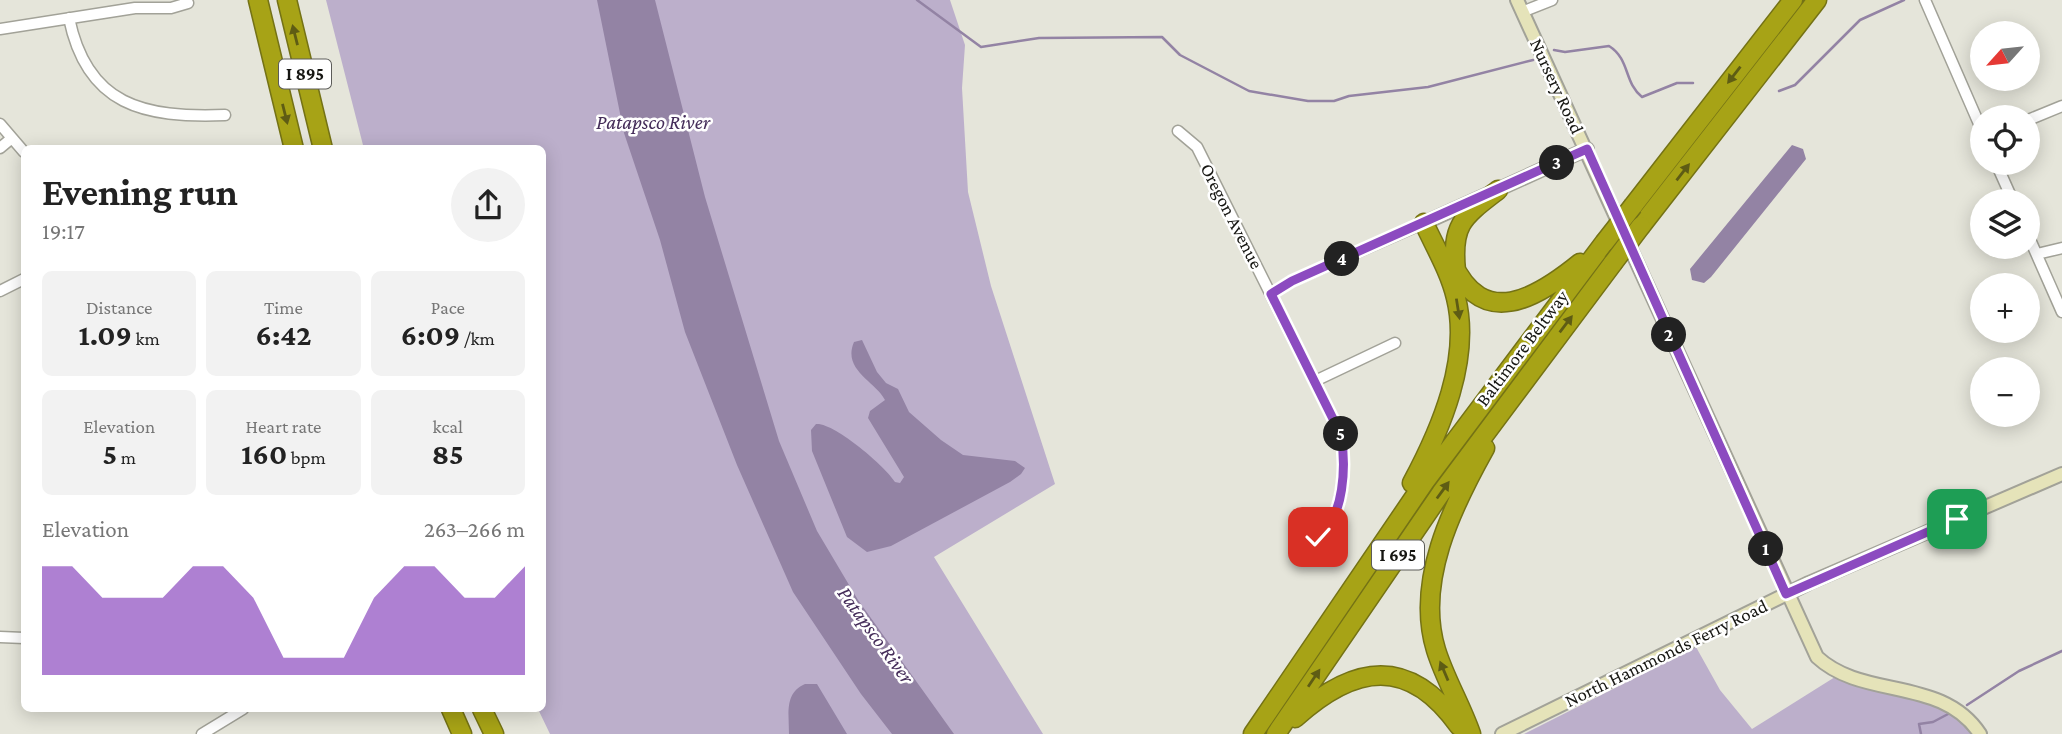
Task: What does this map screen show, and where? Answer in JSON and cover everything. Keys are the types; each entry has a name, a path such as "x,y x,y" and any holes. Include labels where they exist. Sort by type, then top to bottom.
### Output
{"highway":[{"name":"I 895","path":"258,0 293,145"},
{"name":"I 895","path":"287,0 322,145"},
{"name":"Baltimore Beltway","path":"1253,734 1352,585 1475,412 1791,0"},
{"name":"Baltimore Beltway","path":"1278,734 1441,493 1525,378 1817,0"},
{"path":"1457,271 1454,250 1462,219 1498,190"},
{"path":"1428,221 1468,288 1488,301 1516,302 1544,290 1604,243"},
{"path":"1352,585 1423,462 1456,370 1460,332 1455,295 1428,221"},
{"path":"1468,734 1436,651 1430,615 1431,592 1453,511 1525,378"},
{"path":"1278,734 1324,694 1355,679 1392,676 1424,688 1449,709 1468,734"},
{"path":"452,712 462,734"},
{"path":"483,712 494,734"}],"main road":[{"name":"Nursery Road","path":"1520,6 1817,657 1829,667 1847,675 1941,699 1967,717 1980,734"},
{"path":"1428,221 1587,149"},
{"name":"North Hammonds Ferry Road","path":"1502,734 1786,594 2062,474"}],"street":[{"path":"1520,6 1552,0"},
{"path":"1925,0 1971,105"},
{"path":"0,29 135,8 171,8 188,3"},
{"path":"69,18 82,61 105,91 128,103 160,111 225,115"},
{"path":"2040,115 2062,106"},
{"path":"0,124 21,148"},
{"name":"Oregon Avenue","path":"1178,131 1197,147 1341,435 1345,457 1333,517 1318,537"},
{"path":"0,148 12,138"},
{"path":"1271,294 1292,281 1428,221"},
{"path":"2040,253 2062,248"},
{"path":"2039,259 2062,312"},
{"path":"0,291 21,280"},
{"path":"1315,381 1395,344"},
{"path":"0,637 21,638"},
{"path":"202,734 238,712"}],"shaded area":[{"path":"326,0 950,0 965,45 962,88 968,192 991,286 1055,484 934,557 1043,734 550,734 539,712 546,712 546,145 363,145"},
{"path":"1696,647 1720,690 1752,729 1835,677 1928,702 1945,710 1973,734 1524,734"}],"water":[{"name":"Patapsco River","path":"597,0 655,0 705,197 779,441 817,531 858,600 954,734 892,734 861,694 793,592 737,465 685,332 660,240 624,133"},
{"path":"1792,145 1803,149 1806,159 1711,277 1704,283 1692,280 1690,269"},
{"path":"862,340 877,372 886,383 898,389 909,412 941,440 963,455 1015,461 1025,468 1010,482 891,546 867,552 847,537 812,451 811,430 816,424 835,430 871,457 895,482 900,483 904,477 868,418 870,411 885,400 852,360 854,342"},
{"path":"805,684 817,684 847,734 789,734 789,705 794,693"}],"waterway":[{"path":"917,0 981,47 1039,38 1162,37 1180,55 1249,91 1308,101 1334,101 1349,96 1428,87 1533,60"},
{"path":"1779,91 1795,85 1860,20 1904,0"},
{"path":"1554,50 1565,52 1609,46 1620,57 1632,85 1642,97 1677,83 1693,83"},
{"path":"1967,705 2019,671 2062,651"},
{"path":"1921,734 1919,724 1933,722 1950,713"}],"route":[{"path":"1318,537 1333,517 1342,479 1345,457 1341,435 1271,294 1292,281 1587,149 1786,594 1957,519"}]}
